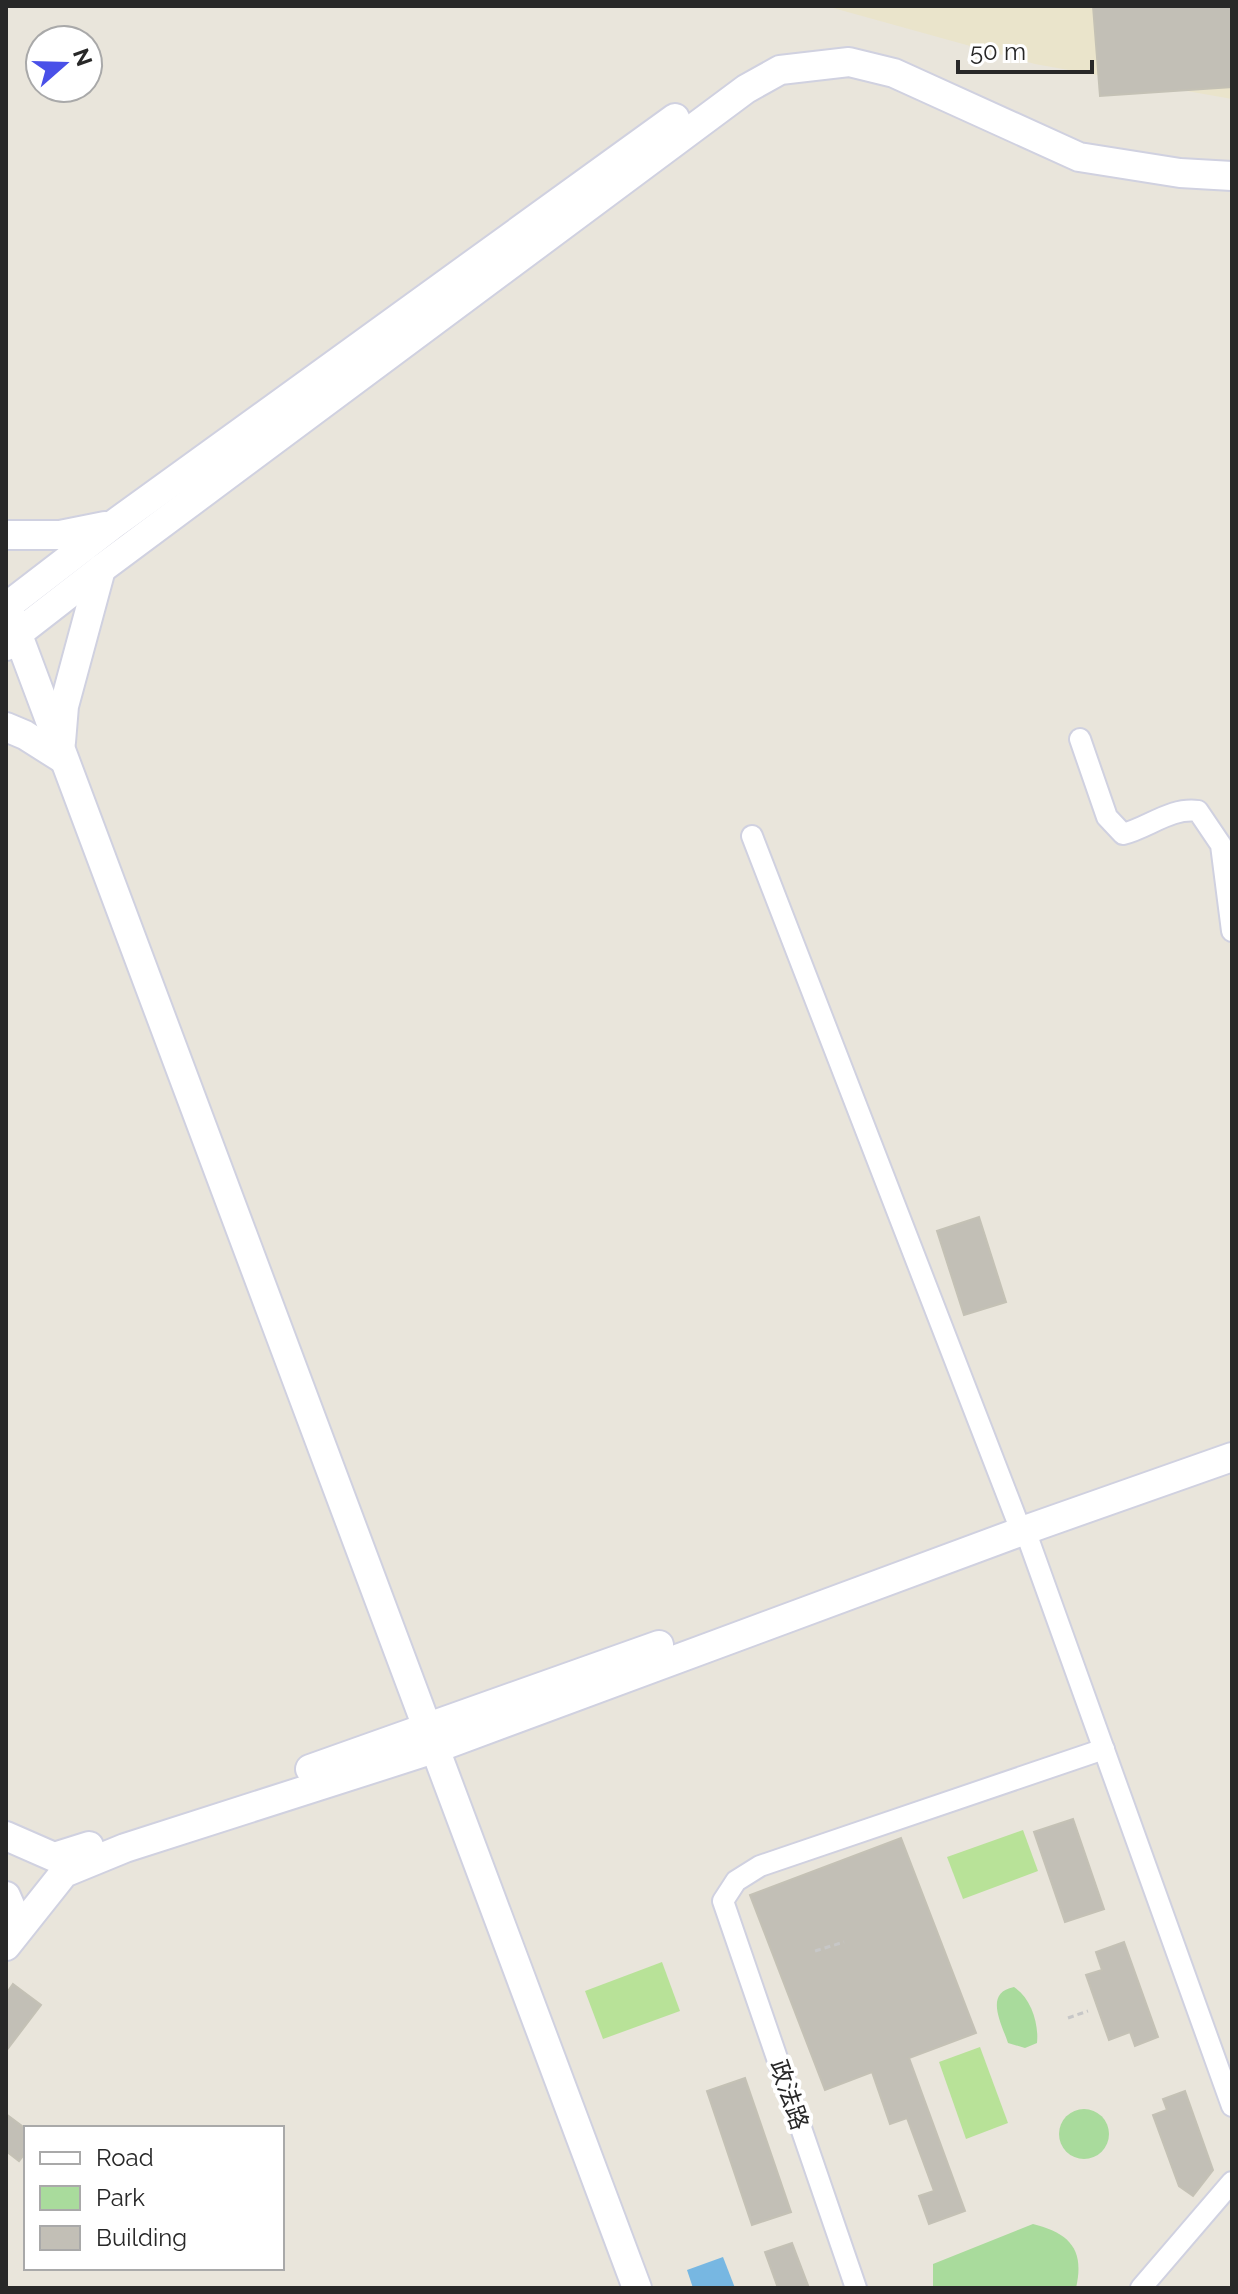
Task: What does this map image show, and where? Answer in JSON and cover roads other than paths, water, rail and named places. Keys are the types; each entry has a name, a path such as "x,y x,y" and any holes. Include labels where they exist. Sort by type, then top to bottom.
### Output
{"street":[{"path":"637,2288 61,755 11,640 7,605 114,524 737,73 782,54 848,46 882,52 1090,142 1173,157 1232,160"},
{"path":"11,640 101,569 746,89 780,70 849,62 894,73 1079,157 1180,173 1232,176"},
{"path":"6,535 60,535 114,524"},
{"path":"61,755 64,706 101,569"},
{"path":"6,727 61,755"},
{"path":"1080,739 1107,817 1123,834 1184,809 1198,811 1223,832 1221,845 1232,931"},
{"path":"752,836 1021,1524 1232,2106"},
{"path":"6,1946 64,1873 125,1848 1021,1524 1232,1439"},
{"path":"1021,1524 1232,1457"},
{"path":"6,1836 54,1857 430,1738"},
{"name":"政法路","path":"856,2288 723,1901 736,1881 760,1866 1104,1749"},
{"path":"6,1896 13,1912 6,1922"},
{"path":"1141,2288 1232,2182"}],"water":[{"path":"723,2257 735,2288 693,2288 687,2270"}]}
